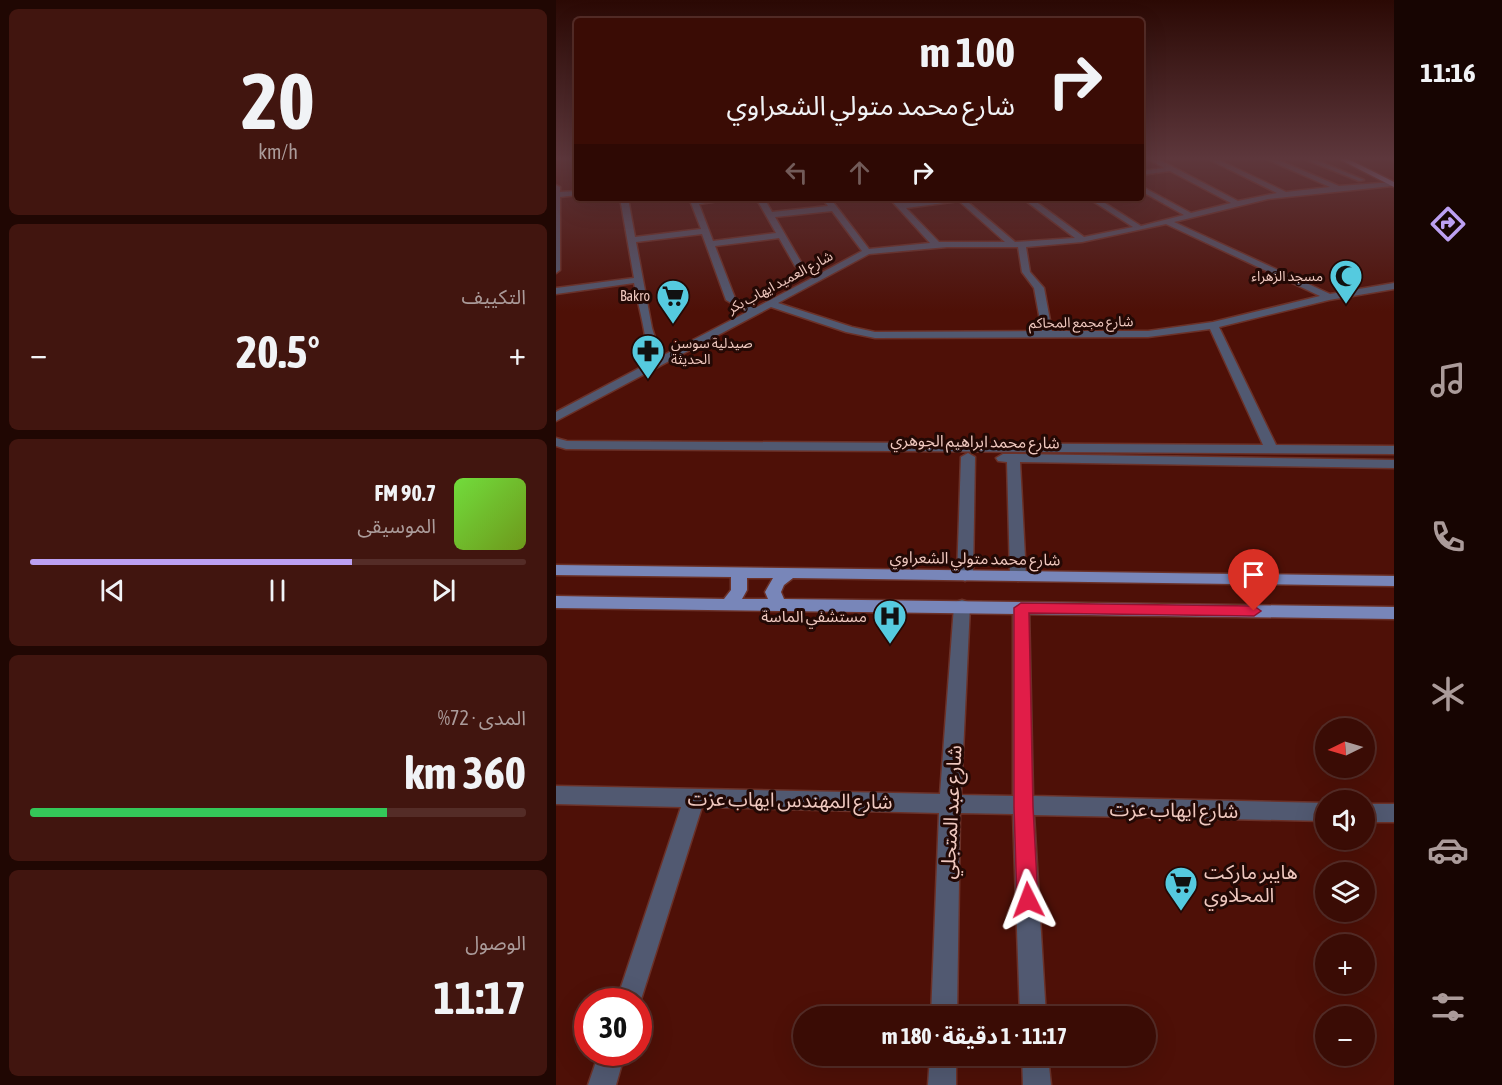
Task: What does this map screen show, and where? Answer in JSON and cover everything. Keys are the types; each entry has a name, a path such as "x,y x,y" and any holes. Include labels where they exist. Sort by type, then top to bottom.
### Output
{"main road":[{"name":"شارع محمد متولي الشعراوي","path":"556,570 1393,581"},
{"path":"727,605 740,588 736,571"},
{"path":"782,606 777,602 773,592 778,582 789,573"},
{"path":"556,602 1393,613"}],"street":[{"path":"556,210 556,270"},
{"path":"626,210 647,328 653,346 654,365"},
{"path":"697,210 731,300 754,311"},
{"path":"767,210 798,264 809,272 821,276"},
{"path":"770,215 819,210"},
{"path":"835,210 867,252"},
{"path":"903,210 938,246"},
{"path":"974,210 1018,245 1026,272 1039,288 1048,336"},
{"path":"1042,210 1082,240"},
{"path":"1110,210 1139,228"},
{"path":"1180,210 1190,215"},
{"name":"شارع العميد ايهاب بكر","path":"556,417 867,252 938,246 1018,245 1082,240 1211,210"},
{"path":"1166,221 1329,297"},
{"path":"633,240 705,231"},
{"path":"710,244 781,235"},
{"path":"556,291 639,280"},
{"name":"شارع مجمع المحاكم","path":"769,303 850,330 875,335 1148,334 1213,325 1329,297 1393,286"},
{"path":"1213,325 1272,450"},
{"path":"556,442 566,445 1393,450"},
{"name":"شارع محمد ابراهيم الجوهري","path":"556,451 1393,464"},
{"path":"965,576 968,457"},
{"path":"1013,458 1018,576"},
{"name":"شارع عبد المتجلي","path":"944,1006 950,804 962,606"},
{"path":"1021,608 1023,807 1032,1006"},
{"name":"شارع المهندس ايهاب عزت","path":"556,795 1023,807"},
{"path":"633,988 694,798"},
{"name":"شارع ايهاب عزت","path":"1023,807 1315,812"},
{"path":"1375,813 1393,813"},
{"path":"602,1085 608,1066"},
{"path":"942,1085 943,1066"},
{"path":"1036,1066 1037,1085"}],"place":[{"name":"مسجد الزهراء","path":"1346,305"},
{"name":"Bakro","path":"673,325"},
{"name":"صيدلية سوسن الحديثة","path":"648,380"},
{"name":"مستشفي الماسة","path":"890,645"},
{"name":"هايبر ماركت المحلاوي","path":"1181,912"}],"route":[{"path":"1028,900 1023,807 1021,608 1254,611"}]}
